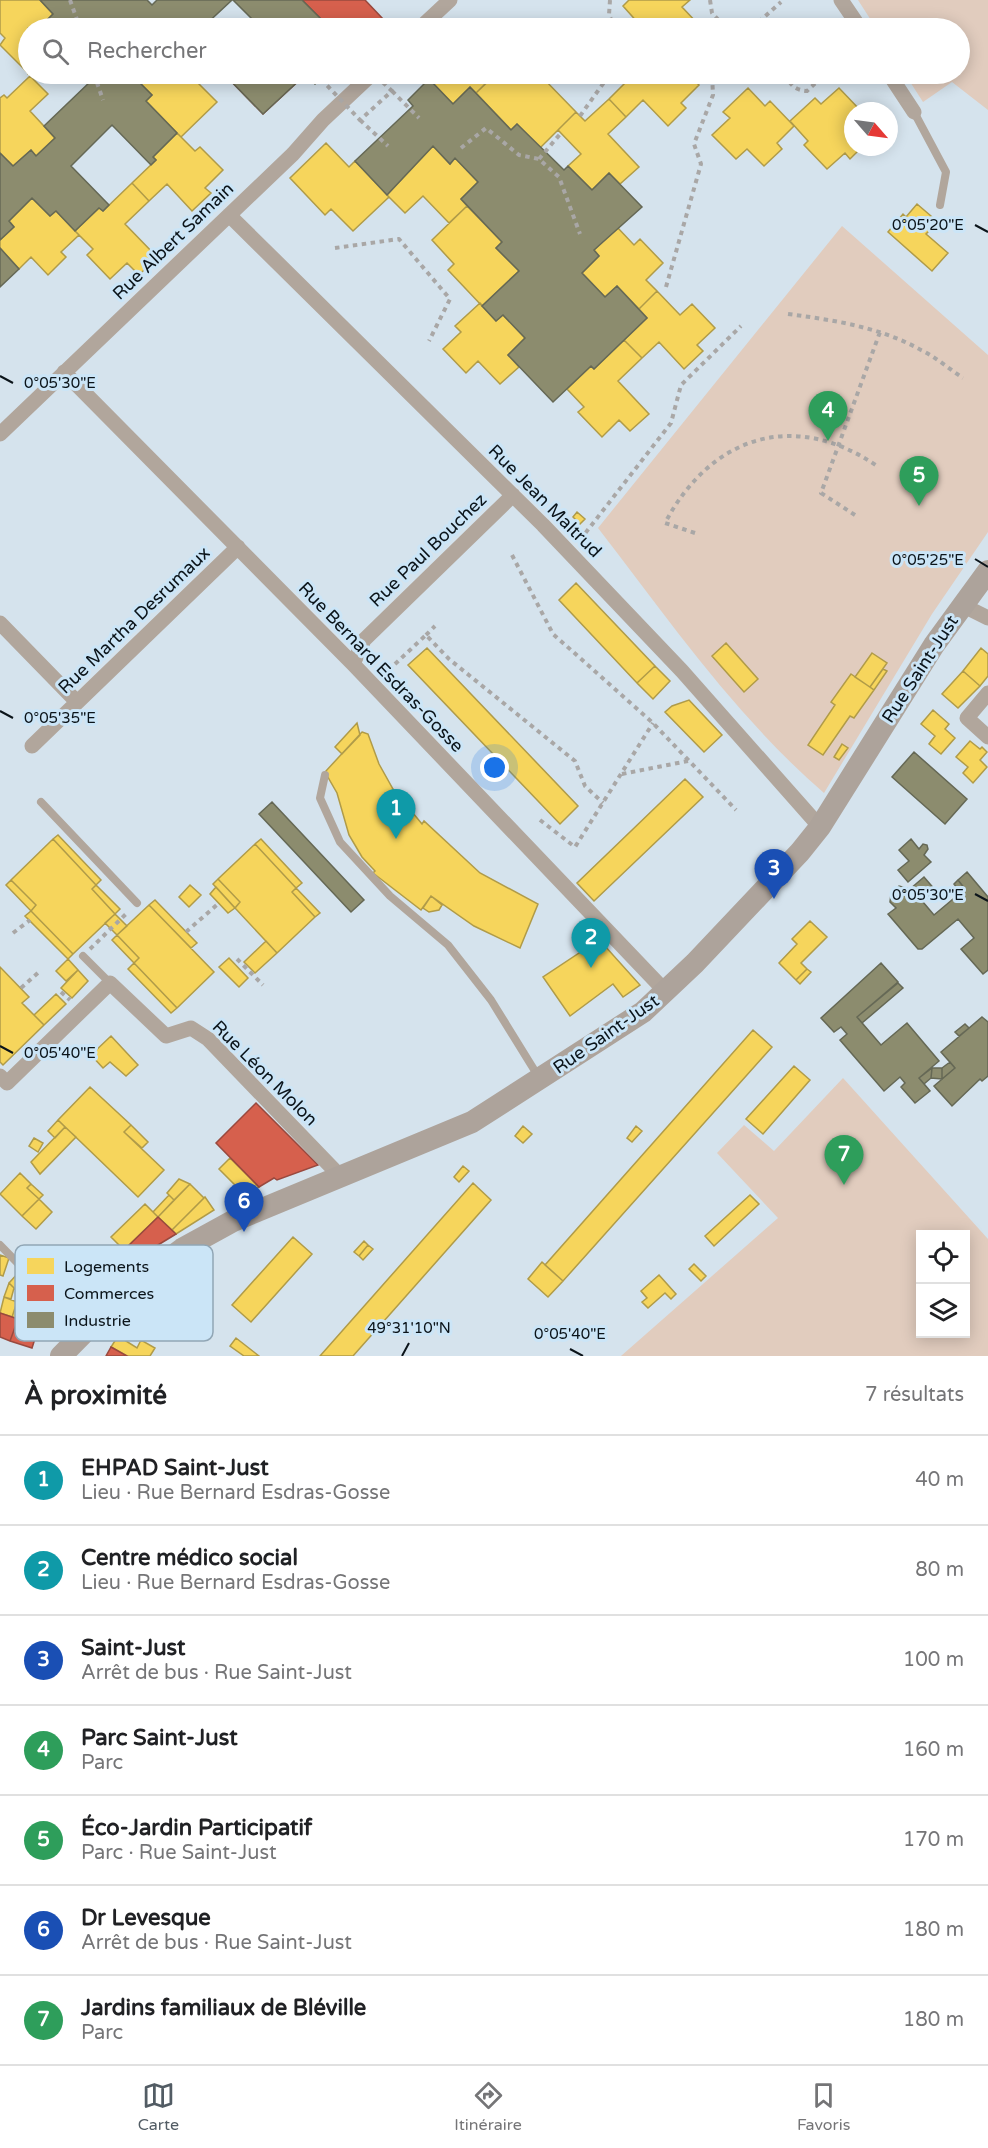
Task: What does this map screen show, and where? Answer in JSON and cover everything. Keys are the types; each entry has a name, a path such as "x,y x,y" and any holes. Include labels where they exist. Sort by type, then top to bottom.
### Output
{"street":[{"path":"841,0 853,18"},
{"path":"429,18 444,2"},
{"name":"Rue Albert Samain","path":"0,434 363,84"},
{"path":"896,84 914,112"},
{"name":"Rue Jean Maltrud","path":"229,215 513,495 682,671 772,776 820,827"},
{"name":"Rue Bernard Esdras-Gosse","path":"64,372 353,664 666,992"},
{"name":"Rue Paul Bouchez","path":"353,664 364,640 513,495"},
{"name":"Rue Martha Desrumaux","path":"32,746 238,547"},
{"name":"Rue Saint-Just","path":"189,1245 233,1221 339,1175 472,1122 643,1012 666,992 794,858 820,827 962,605 988,571"},
{"path":"962,605 988,618"},
{"path":"0,623 77,702"},
{"path":"988,693 967,718 988,737"},
{"path":"0,1076 7,1083 110,983"},
{"name":"Rue Léon Molon","path":"110,983 166,1036 191,1028 208,1039 339,1175"},
{"name":"Rue Saint-Just","path":"61,1356 76,1341"}],"lane":[{"path":"914,112 946,172 940,205"},
{"path":"325,775 320,798 340,842 390,896 448,945 491,1000 540,1079"},
{"path":"41,802 137,903"},
{"path":"83,956 110,983"},
{"path":"0,1245 15,1260"}],"path":[{"path":"70,0 76,18"},
{"path":"610,0 610,18"},
{"path":"710,0 712,14 716,18"},
{"path":"763,18 781,2"},
{"path":"97,84 103,100"},
{"path":"326,84 388,147"},
{"path":"384,84 419,118"},
{"path":"580,116 603,84"},
{"path":"666,287 701,164 694,144 713,95 712,84"},
{"path":"789,84 798,90 807,91 814,84"},
{"path":"360,120 392,91"},
{"path":"461,148 486,128 519,156 539,159 559,177 580,234"},
{"path":"539,159 561,133"},
{"path":"335,248 399,239 450,299 429,341"},
{"path":"788,314 836,320 880,332 921,350 963,378"},
{"path":"569,553 671,423 681,385 741,326"},
{"path":"855,515 821,493 880,332"},
{"path":"695,533 665,523 692,480 718,459 747,443 769,438 803,435 838,444 877,466"},
{"path":"512,555 553,634 653,723 736,810"},
{"path":"395,664 435,626"},
{"path":"426,635 449,659 574,761 585,786 603,803"},
{"path":"540,820 575,847 653,723"},
{"path":"621,774 688,761"},
{"path":"83,956 137,903"},
{"path":"186,932 219,903"},
{"path":"13,933 30,920"},
{"path":"237,959 263,986"},
{"path":"21,988 39,972"}],"shaded area":[{"path":"858,0 988,0 988,110 955,84 970,84 970,18 870,18"},
{"path":"911,84 949,84 923,102"},
{"path":"842,226 988,355 988,532 932,614 824,793 792,764 733,700 598,528"},
{"path":"843,1078 988,1239 988,1356 621,1356 778,1218 717,1153 744,1125 774,1151"}],"building: Logements":[{"path":"0,0 40,0 53,14 49,18 18,18 18,63 0,45 5,38 0,33"},
{"path":"629,0 690,0 682,7 692,18 634,18 623,6"},
{"path":"22,84 38,84 48,94 30,111 55,138 36,156 31,150 13,166 0,153 0,98 4,95 7,98"},
{"path":"141,84 199,84 217,102 181,137 146,101 152,95"},
{"path":"434,84 485,84 476,93 470,87 453,104"},
{"path":"485,84 549,84 576,112 540,148 517,124 511,130 476,93"},
{"path":"624,84 699,85 681,103 686,108 668,126 643,100 626,117 609,99"},
{"path":"748,88 765,106 770,101 794,126 777,143 782,149 764,166 747,149 736,159 712,135 730,118 723,112"},
{"path":"839,88 852,102 844,102 844,154 827,169 804,145 808,141 790,121 815,98 821,104"},
{"path":"609,99 626,117 608,134 639,167 620,184 609,173 592,190 568,166 581,154 558,130 576,112 585,121"},
{"path":"177,133 195,151 200,147 223,170 205,188 211,193 192,211 167,184 149,201 132,183 156,160 153,157"},
{"path":"326,143 349,167 355,161 389,197 353,231 331,209 325,215 290,178"},
{"path":"433,146 450,164 455,158 478,182 461,199 467,206 449,223 423,196 405,213 387,195"},
{"path":"132,183 149,201 125,224 157,257 139,275 127,263 110,279 87,255 93,249 75,231 99,208 103,211"},
{"path":"32,198 50,216 56,211 79,235 61,252 66,257 48,275 31,257 19,269 0,248 0,240 14,227 9,221"},
{"path":"917,204 938,222 926,234 948,253 932,271 888,232 903,214 906,217"},
{"path":"467,206 502,242 496,248 519,271 482,306 448,270 454,264 432,240"},
{"path":"617,227 634,245 640,239 663,263 646,280 657,291 639,309 617,286 605,297 582,273 599,256 594,250"},
{"path":"657,291 680,315 692,304 715,328 697,345 703,351 684,369 659,342 642,358 624,340 647,318 639,309"},
{"path":"480,303 496,321 503,315 525,338 508,355 519,367 500,384 478,361 466,373 443,349 461,332 455,326"},
{"path":"624,340 642,358 618,381 649,414 630,431 619,420 602,437 578,412 584,407 567,389 591,366 594,369"},
{"path":"577,512 585,519 580,524 573,517"},
{"path":"576,583 655,666 637,683 559,600"},
{"path":"726,643 758,679 744,692 712,656"},
{"path":"427,648 578,806 560,824 408,665"},
{"path":"981,648 988,654 988,676 980,686 963,671"},
{"path":"872,653 887,663 870,687 855,677"},
{"path":"655,666 670,681 653,699 637,683"},
{"path":"883,669 887,671 874,690 870,687"},
{"path":"963,671 980,686 958,708 942,694"},
{"path":"851,674 874,690 854,718 850,716 823,755 808,745 835,705 831,702"},
{"path":"689,700 722,735 704,752 665,712 672,706"},
{"path":"933,710 949,724 945,729 955,738 941,754 929,744 935,736 921,724"},
{"path":"357,723 360,735 342,754 335,747"},
{"path":"362,732 368,734 379,764 393,789 422,824 424,821 480,873 538,904 520,948 474,926 431,896 421,910 373,873 375,871 362,857 349,835 337,793 325,772"},
{"path":"970,741 987,752 980,760 987,767 973,783 963,773 968,767 956,757"},
{"path":"842,744 848,748 839,760 834,757"},
{"path":"685,779 703,797 594,901 577,883"},
{"path":"58,835 101,880 96,885 53,839"},
{"path":"53,839 96,885 92,889 115,914 73,954 31,911 36,905 11,880"},
{"path":"261,839 302,883 296,888 255,844"},
{"path":"255,844 296,888 292,892 315,917 277,953 235,908 240,902 218,879"},
{"path":"218,879 240,902 235,908 213,884"},
{"path":"11,880 36,905 31,911 6,885"},
{"path":"96,885 120,909 115,914 92,889"},
{"path":"190,885 201,895 189,907 179,897"},
{"path":"216,887 235,908 228,913 210,894"},
{"path":"296,888 320,913 315,917 292,892"},
{"path":"431,896 442,905 439,910 429,912 423,908"},
{"path":"155,900 197,943 191,948 149,905"},
{"path":"149,905 214,972 177,1008 134,963 139,958 117,935"},
{"path":"31,911 73,954 68,959 25,916"},
{"path":"115,914 127,926 117,935 105,923"},
{"path":"810,921 827,937 801,963 807,969 796,980 779,963 797,944 792,939"},
{"path":"117,935 139,958 134,963 112,940"},
{"path":"595,935 640,985 623,997 613,984 570,1016 543,977 585,949 582,944"},
{"path":"266,941 277,953 255,973 244,962"},
{"path":"229,958 248,978 239,987 219,967"},
{"path":"68,959 78,970 66,981 56,971"},
{"path":"134,963 177,1008 171,1013 128,969"},
{"path":"0,967 29,997 22,1003 44,1025 3,1065 0,1062"},
{"path":"807,969 811,972 800,984 796,980"},
{"path":"78,970 88,981 72,998 61,988"},
{"path":"56,994 66,1004 44,1025 34,1015"},
{"path":"753,1030 772,1047 563,1281 545,1265"},
{"path":"111,1036 138,1065 126,1076 110,1062 103,1068 91,1055"},
{"path":"794,1066 810,1080 763,1134 746,1119"},
{"path":"90,1087 131,1125 124,1132 164,1170 138,1197 58,1120"},
{"path":"58,1120 65,1127 55,1138 48,1131"},
{"path":"131,1125 148,1142 142,1148 124,1132"},
{"path":"523,1126 532,1134 523,1143 515,1136"},
{"path":"636,1126 642,1131 632,1142 627,1138"},
{"path":"65,1127 76,1137 40,1174 31,1162"},
{"path":"34,1138 43,1143 38,1152 29,1146"},
{"path":"230,1158 259,1187 249,1192 242,1185 237,1187 219,1169"},
{"path":"463,1166 469,1171 459,1182 454,1177"},
{"path":"20,1173 31,1184 27,1188 39,1199 22,1216 0,1194"},
{"path":"179,1179 190,1184 174,1200 167,1193"},
{"path":"473,1183 491,1200 353,1356 320,1356"},
{"path":"31,1184 43,1195 39,1199 27,1188"},
{"path":"190,1184 204,1198 172,1230 158,1217"},
{"path":"169,1195 174,1200 158,1217 153,1212"},
{"path":"750,1195 759,1204 714,1246 705,1236"},
{"path":"205,1197 214,1210 176,1234 172,1230"},
{"path":"39,1199 52,1212 36,1229 22,1216"},
{"path":"145,1204 158,1217 129,1245 119,1245 111,1237"},
{"path":"293,1237 312,1254 251,1322 232,1305"},
{"path":"364,1241 368,1245 359,1256 354,1252"},
{"path":"368,1245 373,1249 363,1260 359,1256"},
{"path":"0,1255 9,1258 3,1276 0,1275"},
{"path":"542,1262 563,1281 548,1297 528,1279"},
{"path":"694,1264 706,1276 701,1281 689,1269"},
{"path":"659,1275 676,1294 671,1299 665,1293 648,1308 642,1302 647,1298 641,1291"},
{"path":"15,1276 15,1289 9,1283"},
{"path":"9,1283 14,1288 11,1299 4,1297"},
{"path":"4,1297 15,1301 12,1317 0,1313"},
{"path":"236,1338 259,1356 244,1356 230,1346"},
{"path":"115,1341 126,1341 137,1348 143,1341 155,1348 150,1356 127,1356 111,1347"}],"building: Commerces":[{"path":"302,0 365,0 382,18 320,18"},
{"path":"234,84 295,84 263,114"},
{"path":"256,1103 318,1165 277,1180 274,1178 259,1187 216,1143"},
{"path":"158,1217 176,1234 158,1245 129,1245"},
{"path":"0,1313 15,1318 15,1327 10,1341 0,1337"},
{"path":"15,1327 15,1341 34,1341 32,1348 10,1341"},
{"path":"111,1347 127,1356 106,1356"}],"building: Industrie":[{"path":"40,0 147,0 152,5 157,0 232,0 213,18 49,18 53,14"},
{"path":"233,0 302,0 320,18 251,18"},
{"path":"88,84 141,84 152,95 146,101 177,133 153,157 156,160 151,165 112,125 71,166 109,205 103,211 99,208 75,231 56,211 50,216 32,198 9,221 14,227 0,240 0,153 13,166 31,150 36,156 55,138 44,126"},
{"path":"234,84 295,84 263,114"},
{"path":"424,84 434,84 453,104 470,87 511,130 517,124 564,170 568,166 592,190 609,173 642,207 594,250 599,256 582,273 605,297 617,286 647,318 594,369 591,366 553,402 508,355 525,338 503,315 496,321 482,306 519,271 496,248 502,242 461,199 478,182 455,158 450,164 433,146 387,195 355,161 413,106 408,100"},
{"path":"0,248 19,269 0,287"},
{"path":"914,752 967,799 945,824 892,777"},
{"path":"272,802 364,900 351,912 259,814"},
{"path":"911,839 919,849 923,844 927,845 928,849 924,855 931,862 908,882 898,870 909,861 899,850"},
{"path":"967,872 988,897 988,970 983,974 961,949 974,938 958,919 922,949 918,949 888,914 896,908 890,902 891,894 899,886 910,889 924,877 936,891 923,902 934,915 965,889 958,880"},
{"path":"958,880 965,889 961,893 954,884"},
{"path":"881,963 898,982 857,1017 881,1045 907,1023 939,1061 919,1078 930,1091 915,1103 901,1087 905,1083 900,1077 884,1091 840,1040 847,1034 841,1027 834,1032 821,1018"},
{"path":"898,983 903,988 862,1023 857,1017"},
{"path":"982,1017 988,1022 988,1076 982,1081 980,1079 952,1106 934,1086 955,1068 941,1052"},
{"path":"965,1024 969,1028 959,1036 955,1032"},
{"path":"950,1062 955,1068 942,1079 942,1068"},
{"path":"932,1068 942,1068 942,1079 931,1078"},
{"path":"932,1068 931,1078 924,1084 919,1078"}],"place":[{"name":"Parc Saint-Just","path":"828,441"},
{"name":"Éco-Jardin Participatif","path":"919,506"},
{"name":"EHPAD Saint-Just","path":"396,839"},
{"name":"Saint-Just","path":"774,899"},
{"name":"Centre médico social","path":"591,968"},
{"name":"Jardins familiaux de Bléville","path":"844,1185"},
{"name":"Dr Levesque","path":"244,1232"}]}
